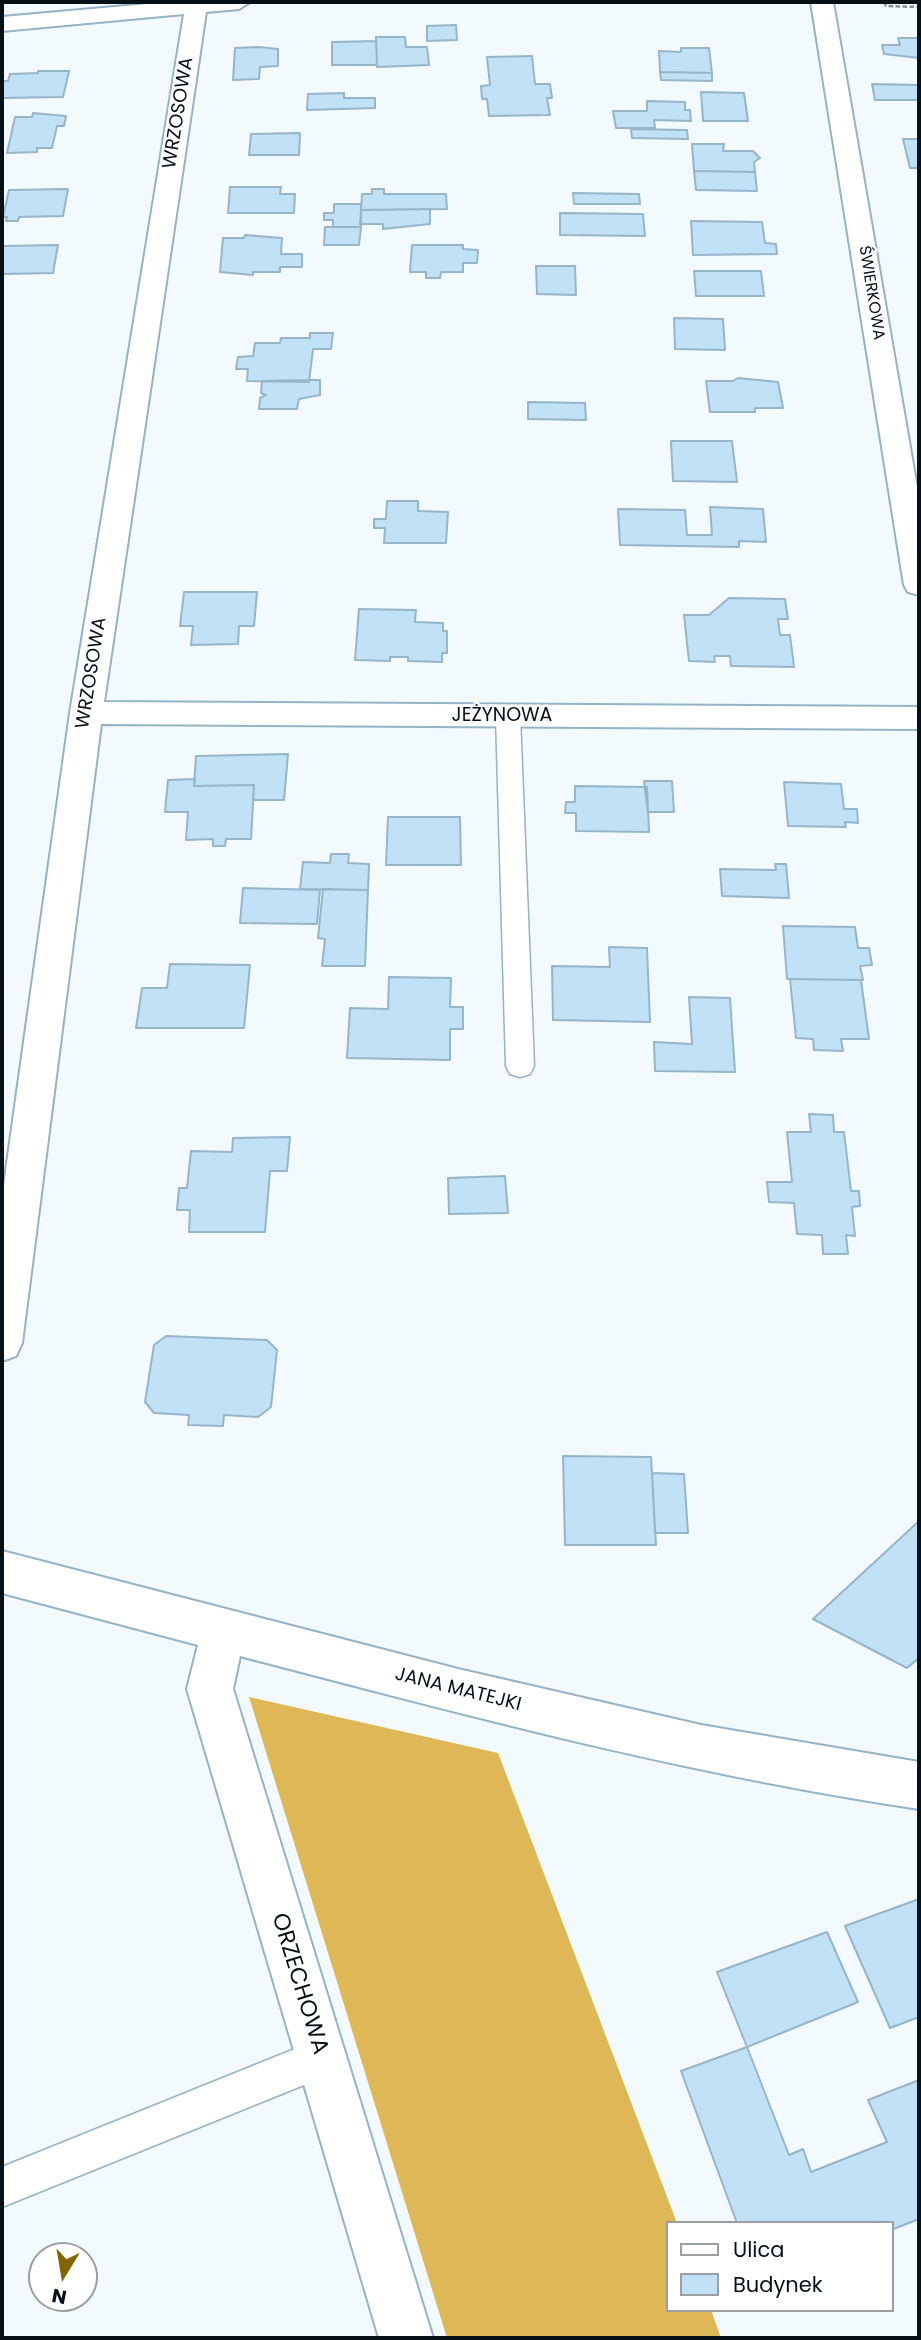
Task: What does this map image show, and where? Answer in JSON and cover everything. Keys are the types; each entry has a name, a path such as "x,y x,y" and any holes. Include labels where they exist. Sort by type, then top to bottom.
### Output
{"street":[{"path":"2,24 135,6 239,2"},
{"name":"ŚWIERKOWA","path":"822,2 919,585"},
{"name":"WRZOSOWA","path":"2,1343 86,713 195,5"},
{"name":"JEŻYNOWA","path":"86,713 919,718"},
{"name":"JANA MATEJKI","path":"2,1572 458,1691 701,1748 919,1786"},
{"name":"ORZECHOWA","path":"224,1629 210,1689 406,2338"}],"lane":[{"path":"508,716 520,1066"},
{"path":"2,2187 322,2058"}],"path":[{"path":"884,2 886,6 919,7"}],"shaded area":[{"path":"249,1697 498,1753 676,2221 666,2221 666,2312 712,2312 721,2338 447,2338"}],"building":[{"path":"456,25 457,40 427,41 427,26"},
{"path":"376,37 405,37 406,47 427,47 429,65 377,67"},
{"path":"898,38 919,38 919,58 884,54 882,45 900,45"},
{"path":"376,41 377,65 332,65 332,42"},
{"path":"235,48 278,49 278,66 260,67 259,79 233,80"},
{"path":"681,48 709,48 712,73 660,72 659,51 681,52"},
{"path":"532,56 535,84 550,84 552,98 547,98 550,115 489,116 487,99 482,99 481,86 490,85 487,57"},
{"path":"69,71 63,97 2,98 2,81 8,81 10,74"},
{"path":"660,72 712,73 712,81 661,80"},
{"path":"872,84 919,85 919,100 875,100"},
{"path":"701,92 744,93 748,121 703,121"},
{"path":"344,93 344,98 375,98 375,108 307,110 308,94"},
{"path":"647,101 685,102 685,110 690,110 691,121 654,120 655,128 616,128 613,111 647,111"},
{"path":"33,113 66,116 64,126 57,126 52,148 37,148 37,152 7,153 15,117 32,117"},
{"path":"631,129 687,130 688,139 632,138"},
{"path":"300,133 299,155 249,155 251,134"},
{"path":"903,139 919,139 919,168 910,168"},
{"path":"692,144 724,144 723,151 753,151 760,158 754,162 755,172 694,171"},
{"path":"694,171 755,172 757,191 696,190"},
{"path":"230,187 281,187 280,194 295,194 294,213 228,213"},
{"path":"68,189 63,216 19,217 18,221 6,221 7,217 3,217 9,190"},
{"path":"372,189 384,189 384,194 446,194 447,209 361,210 362,194 372,194"},
{"path":"573,193 639,194 640,204 574,204"},
{"path":"334,204 361,204 361,227 333,227 333,220 324,220 324,213 334,213"},
{"path":"430,209 430,224 383,229 383,224 360,224 361,210"},
{"path":"560,213 643,214 645,236 560,235"},
{"path":"691,221 762,222 765,243 776,244 777,254 693,255"},
{"path":"325,227 361,227 359,245 324,245"},
{"path":"245,235 282,238 281,254 302,254 302,267 280,267 280,272 253,272 253,275 220,272 223,238 244,238"},
{"path":"58,245 53,273 2,274 2,246"},
{"path":"412,245 463,245 463,249 478,250 477,263 463,263 463,272 441,272 440,278 426,278 426,272 410,272"},
{"path":"536,266 575,266 576,295 537,294"},
{"path":"694,271 761,271 764,296 696,296"},
{"path":"674,318 723,319 725,350 675,349"},
{"path":"310,333 333,333 331,349 313,349 309,382 247,381 248,369 236,369 238,357 253,356 255,343 280,343 281,338 310,338"},
{"path":"738,378 778,382 783,408 755,408 755,412 710,412 706,381 733,381"},
{"path":"320,380 320,395 299,399 297,409 259,409 260,398 266,395 261,393 262,381"},
{"path":"528,402 585,403 586,420 528,419"},
{"path":"671,441 732,441 737,482 673,481"},
{"path":"387,501 418,501 418,511 448,512 446,543 384,543 385,528 374,528 374,519 386,519"},
{"path":"710,507 763,509 766,542 739,541 739,547 620,545 618,509 685,510 687,535 712,535"},
{"path":"184,592 257,592 254,626 239,626 238,644 191,645 193,626 180,626"},
{"path":"729,598 785,599 788,619 778,619 780,635 790,635 794,667 731,666 730,656 714,656 715,662 689,661 684,615 709,615"},
{"path":"359,609 416,610 415,622 443,623 443,631 447,631 447,653 442,653 442,662 408,661 408,657 390,657 390,661 355,660"},
{"path":"288,754 284,800 253,800 254,785 194,786 196,756"},
{"path":"195,779 194,786 254,785 251,839 226,839 225,846 213,846 213,839 186,840 188,812 165,812 168,780"},
{"path":"644,781 672,781 674,812 648,812"},
{"path":"784,782 841,784 844,809 857,809 858,823 845,822 846,827 788,826"},
{"path":"575,786 647,787 649,832 576,831 576,813 565,813 566,802 575,802"},
{"path":"388,817 460,817 461,865 386,865"},
{"path":"331,854 349,854 348,863 369,864 368,890 300,889 303,862 330,863"},
{"path":"775,864 786,864 789,898 722,896 720,869 776,870"},
{"path":"243,888 320,890 317,924 240,923"},
{"path":"323,889 368,890 365,966 322,966 325,939 318,938"},
{"path":"783,926 855,927 858,948 869,948 872,965 860,966 863,980 787,979"},
{"path":"609,947 647,948 650,1022 553,1020 552,966 610,967"},
{"path":"170,964 250,965 244,1028 136,1028 142,988 167,988"},
{"path":"389,977 451,978 450,1007 463,1007 463,1029 450,1029 450,1060 347,1058 350,1008 388,1009"},
{"path":"790,979 861,980 869,1039 841,1039 843,1051 814,1050 813,1039 796,1038"},
{"path":"689,997 730,998 735,1072 655,1071 654,1042 692,1044"},
{"path":"809,1114 833,1115 834,1132 844,1132 851,1191 859,1191 860,1206 852,1207 855,1236 846,1235 848,1254 823,1254 822,1235 797,1234 794,1203 769,1202 767,1182 792,1182 787,1132 811,1132"},
{"path":"290,1137 287,1171 270,1171 265,1232 189,1232 190,1210 177,1210 179,1188 187,1188 191,1151 232,1152 233,1138"},
{"path":"505,1176 508,1213 449,1214 448,1178"},
{"path":"166,1336 267,1340 277,1350 271,1407 258,1417 224,1415 223,1426 188,1425 189,1415 154,1413 145,1402 154,1345"},
{"path":"563,1456 651,1457 656,1545 565,1545"},
{"path":"652,1473 684,1474 688,1533 655,1533"},
{"path":"919,1521 919,1658 907,1668 813,1619"},
{"path":"919,1899 919,2017 890,2028 845,1926"},
{"path":"827,1932 858,2002 747,2047 717,1972"},
{"path":"747,2047 789,2155 803,2149 811,2172 887,2142 868,2100 919,2080 919,2219 893,2229 893,2221 736,2221 681,2071"}]}
